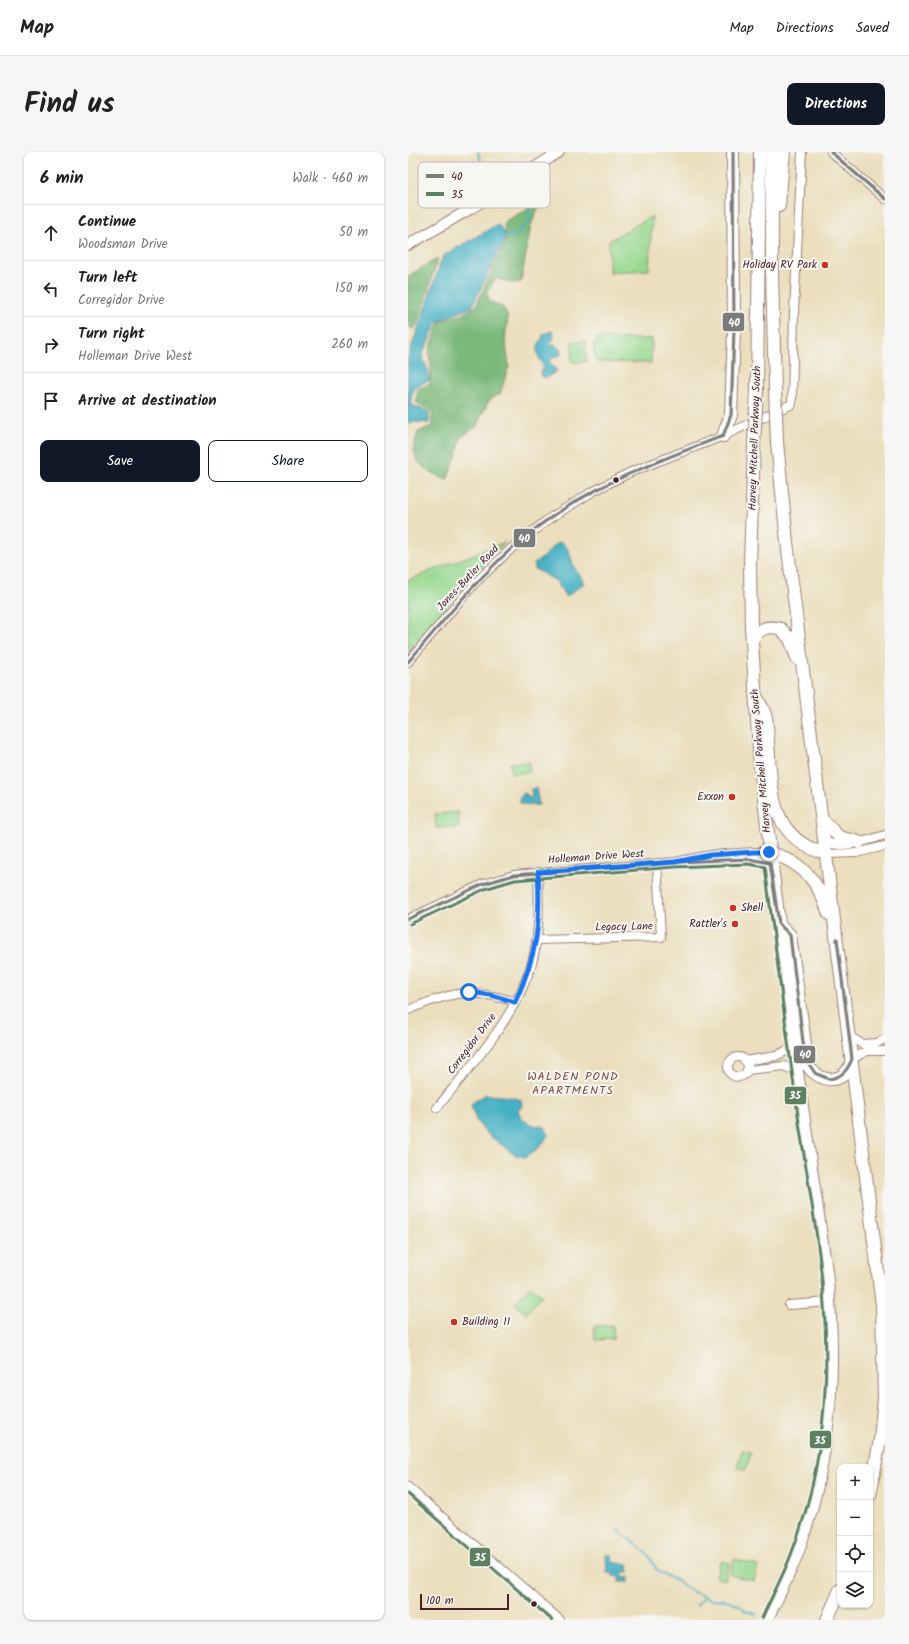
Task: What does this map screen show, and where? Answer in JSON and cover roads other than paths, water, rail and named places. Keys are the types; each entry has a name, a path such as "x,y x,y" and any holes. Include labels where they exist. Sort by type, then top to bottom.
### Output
{"highway":[{"path":"723,436 731,415 734,330 734,152"},
{"name":"Harvey Mitchell Parkway South","path":"760,152 757,390 750,564 754,693 778,924 797,1072 830,1302 832,1360 831,1390 821,1468 800,1546 766,1620"},
{"name":"Harvey Mitchell Parkway South","path":"772,152 772,274 777,442 787,542 849,1036 883,1285 884,1398 880,1439 873,1478"},
{"path":"772,274 784,152"},
{"path":"752,640 760,629 774,627 781,629 790,639 804,673"},
{"path":"754,693 766,715 773,795 779,818 792,836 801,844 827,854"},
{"path":"822,819 838,837 859,842"},
{"path":"770,858 782,856 799,865 817,885 826,903 837,939"},
{"path":"778,924 790,935 808,1066 813,1073 821,1078 835,1078 844,1074 850,1068 852,1059"},
{"path":"827,1620 837,1597"}],"main road":[{"path":"543,162 559,152"},
{"path":"408,245 472,208"}],"street":[{"name":"Jones-Butler Road","path":"408,662 476,582 513,547 550,518 592,492 631,472 723,436 792,404 794,312 802,152"},
{"path":"831,152 885,199"},
{"path":"825,841 836,845 859,842 885,835"},
{"path":"827,854 847,854 885,846"},
{"name":"Holleman Drive West","path":"408,919 492,880 538,872 675,862 710,855 754,852 770,858"},
{"name":"Legacy Lane","path":"536,940 661,937 657,863"},
{"name":"Corregidor Drive","path":"437,1108 488,1044 515,1002 532,963 536,940 539,896 538,872"},
{"path":"408,1010 437,998 459,993 480,993 515,1002"},
{"path":"849,1036 862,1044 877,1043 885,1039"},
{"path":"748,1070 745,1075 735,1077 728,1070 731,1060 736,1058 745,1061 783,1054 794,1046"},
{"path":"852,1059 867,1052 885,1051"},
{"path":"745,1061 748,1070"},
{"path":"748,1070 784,1066 797,1072"},
{"path":"789,1305 830,1302"},
{"path":"408,1487 560,1620"}],"water":[{"path":"498,224 506,236 472,307 437,322 422,356 428,370 430,380 414,387 410,404 429,412 429,423 412,422 408,425 408,357 443,256"},
{"path":"552,331 554,334 553,340 549,343 549,345 555,345 561,350 561,355 552,358 549,362 557,371 546,378 541,376 543,364 537,348 543,334"},
{"path":"561,542 568,550 574,567 584,583 566,597 556,581 535,569 534,563 544,557 556,544"},
{"path":"536,788 539,805 533,805 532,803 528,806 526,804 521,804 519,799 524,793 527,794 529,798 532,797 531,789"},
{"path":"486,1094 513,1097 521,1100 522,1106 518,1111 523,1119 529,1123 545,1127 548,1135 542,1145 526,1157 516,1156 485,1132 476,1120 471,1104"},
{"path":"606,1555 612,1555 612,1562 628,1565 629,1572 623,1572 622,1576 629,1577 629,1582 619,1582 619,1577 612,1576 611,1572 607,1572"}],"waterway":[{"path":"478,152 481,162"},
{"path":"506,236 517,236 530,218 529,208"},
{"path":"618,1530 648,1554 657,1570 675,1579 691,1591 711,1599 727,1600 741,1606 745,1611 756,1614"},
{"path":"697,1605 704,1597"}],"place":[{"name":"Holiday RV Park","path":"825,265"},
{"name":"Exxon","path":"732,797"},
{"name":"Shell","path":"733,908"},
{"name":"Rattler's","path":"735,924"},
{"name":"Building 11","path":"454,1322"}],"district":[{"name":"WALDEN POND APARTMENTS","path":"573,1083"}]}
